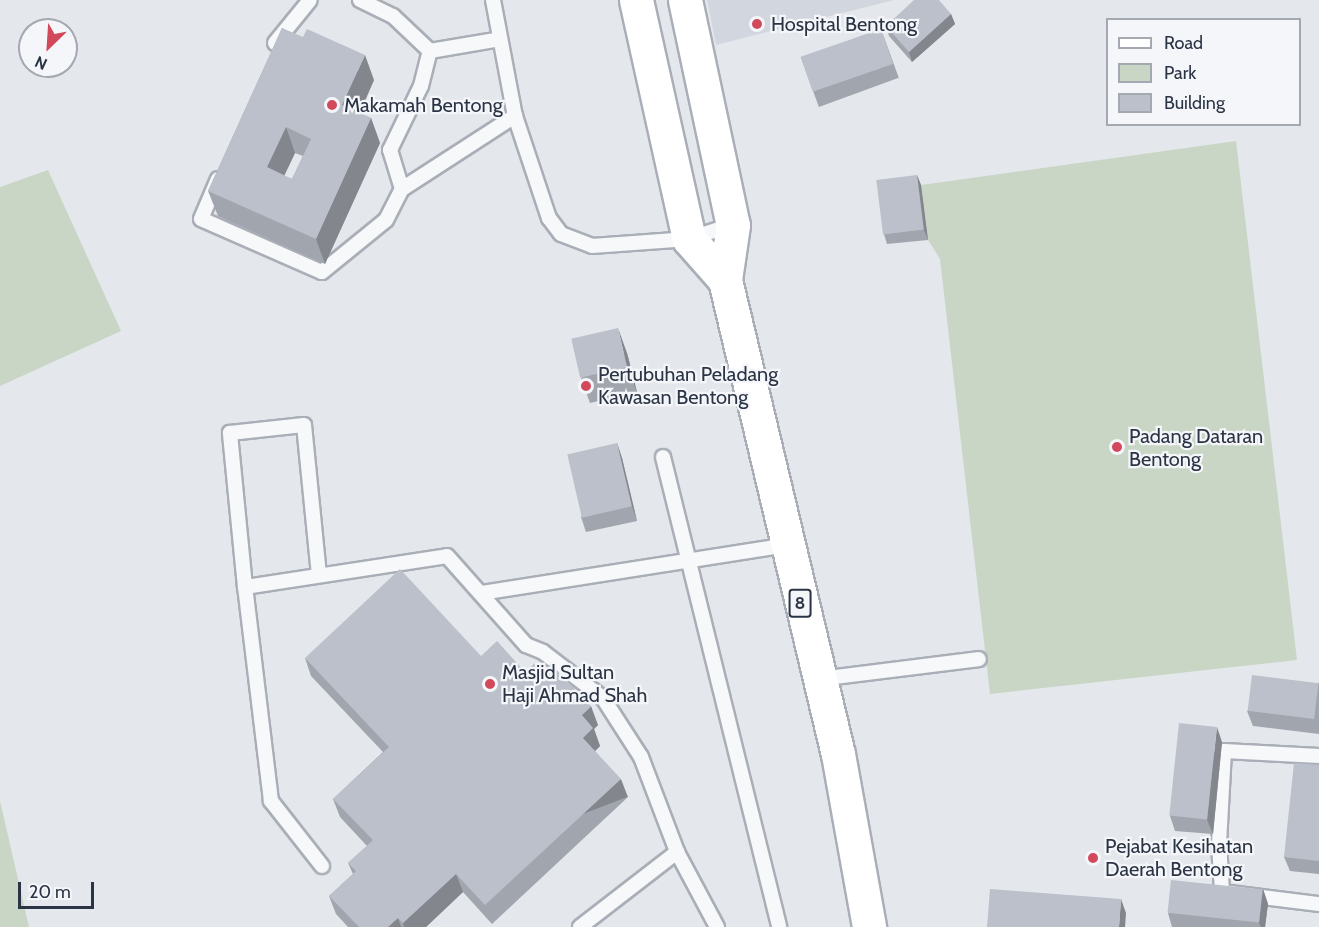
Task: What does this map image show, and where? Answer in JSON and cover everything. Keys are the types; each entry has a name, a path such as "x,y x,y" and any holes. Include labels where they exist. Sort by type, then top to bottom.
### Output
{"main road":[{"name":"8","path":"636,0 689,239 725,280"},
{"name":"8","path":"685,0 733,225 725,280 786,545 838,754 868,927"}],"lane":[{"path":"269,57 279,36 310,0"},
{"path":"360,0 393,16 430,51"},
{"path":"493,0 515,116 549,218 561,234 592,246 689,239 733,225"},
{"path":"430,51 500,39"},
{"path":"402,189 390,150 421,86 430,51"},
{"path":"224,165 201,219 322,272 386,220 402,189 515,116"},
{"path":"319,574 304,425 230,433 244,587 271,801 322,866"},
{"path":"663,457 779,927"},
{"path":"481,593 786,545"},
{"path":"244,587 447,556 526,645 543,652 603,698 641,757 677,852 717,927"},
{"path":"819,679 979,659"},
{"path":"1319,756 1224,751 1219,844 1222,892 1319,904"},
{"path":"580,927 677,852"}],"shaded area":[{"name":"Hospital Bentong","path":"707,0 894,0 716,45"}],"green space":[{"name":"Padang Dataran Bentong","path":"1236,141 1297,660 990,694 940,259 928,240 921,185"},
{"path":"48,170 121,331 0,386 0,187"},
{"path":"0,801 29,927 0,927"}],"building":[{"path":"914,0 939,0 951,14 909,52 886,26"},
{"path":"282,28 303,37 307,29 365,55 342,105 371,118 316,239 208,191","holes":["286,127 311,139 292,179 267,167"]},
{"path":"881,29 893,64 813,92 801,57"},
{"path":"917,175 924,230 883,235 876,180"},
{"path":"618,328 627,367 580,378 571,339"},
{"path":"617,443 632,506 582,518 567,454"},
{"path":"400,569 481,656 497,641 525,672 535,663 543,672 551,664 591,706 582,715 593,728 583,738 621,779 485,905 456,874 403,923 398,918 388,927 359,927 329,896 356,871 348,863 373,840 333,799 389,747 305,658"},
{"path":"1252,675 1319,683 1314,719 1248,711"},
{"path":"1179,723 1217,727 1207,819 1169,815"},
{"path":"1294,763 1319,765 1319,861 1284,857"},
{"path":"1171,880 1262,890 1259,922 1168,913"},
{"path":"990,889 1121,899 1119,927 987,927"}],"place":[{"name":"Hospital Bentong","path":"757,24"},
{"name":"Makamah Bentong","path":"332,105"},
{"name":"Pertubuhan Peladang Kawasan Bentong","path":"586,386"},
{"name":"Padang Dataran Bentong","path":"1117,447"},
{"name":"Masjid Sultan Haji Ahmad Shah","path":"490,684"},
{"name":"Pejabat Kesihatan Daerah Bentong","path":"1093,858"}]}
